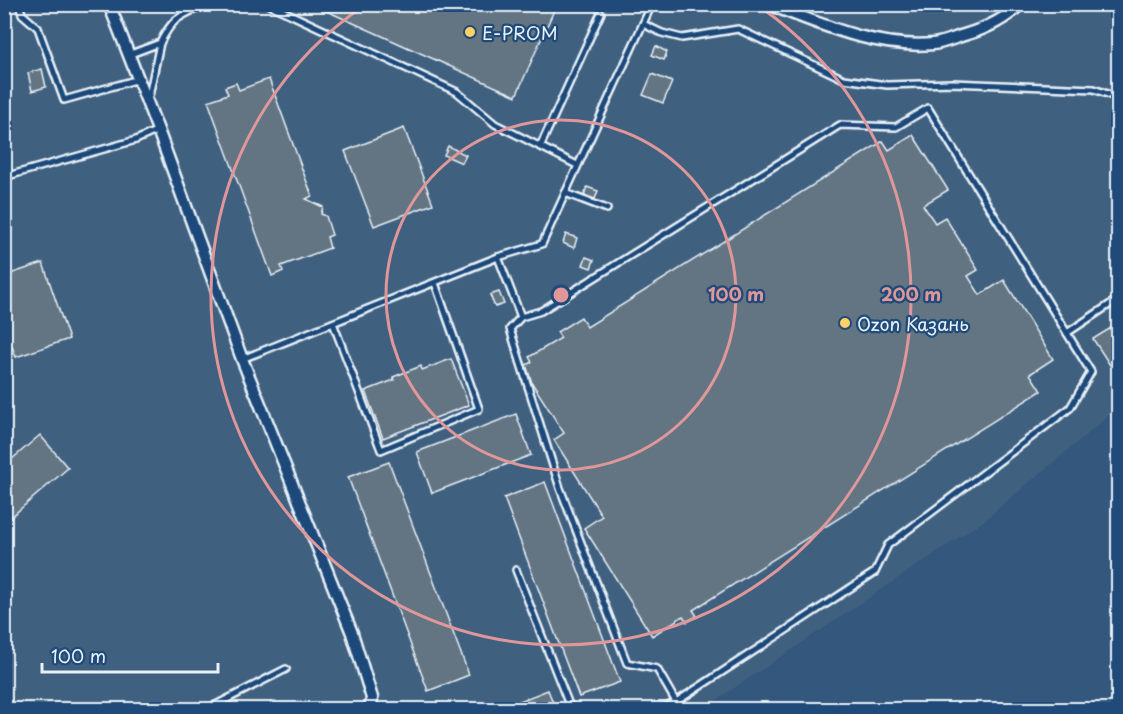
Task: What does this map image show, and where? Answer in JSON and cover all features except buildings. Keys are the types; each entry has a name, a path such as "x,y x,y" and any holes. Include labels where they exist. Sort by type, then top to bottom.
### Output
{"street":[{"path":"110,4 242,359 352,633 372,698 370,710"},
{"path":"768,4 842,32 895,44 934,44 978,31 1009,15 1020,4"}],"lane":[{"path":"19,4 22,14 38,28 64,100 139,79"},
{"path":"148,103 160,43 170,25 180,16 206,4"},
{"path":"268,4 457,92 495,124 577,165"},
{"path":"242,359 498,257 542,244 652,4"},
{"path":"540,147 602,13"},
{"path":"643,24 662,33 682,38 738,29 844,79 887,85 952,83 1094,88 1119,98"},
{"path":"128,55 160,43"},
{"path":"661,710 676,702 875,572 888,545 1070,408 1091,372 928,108 896,127 840,125 541,311 521,317 510,329 560,489 627,663 657,669 676,702"},
{"path":"4,177 136,140 158,130"},
{"path":"565,193 607,209"},
{"path":"498,257 521,317"},
{"path":"333,323 381,450 479,409 435,283"},
{"path":"1067,333 1119,299"},
{"path":"516,570 571,710"},
{"path":"206,710 286,669"}],"shaded area":[{"path":"4,5 1118,5 1118,408 985,520 703,709 5,709"}],"place":[{"name":"E-PROM","path":"470,32"},
{"name":"Ozon Казань","path":"845,323"}]}
